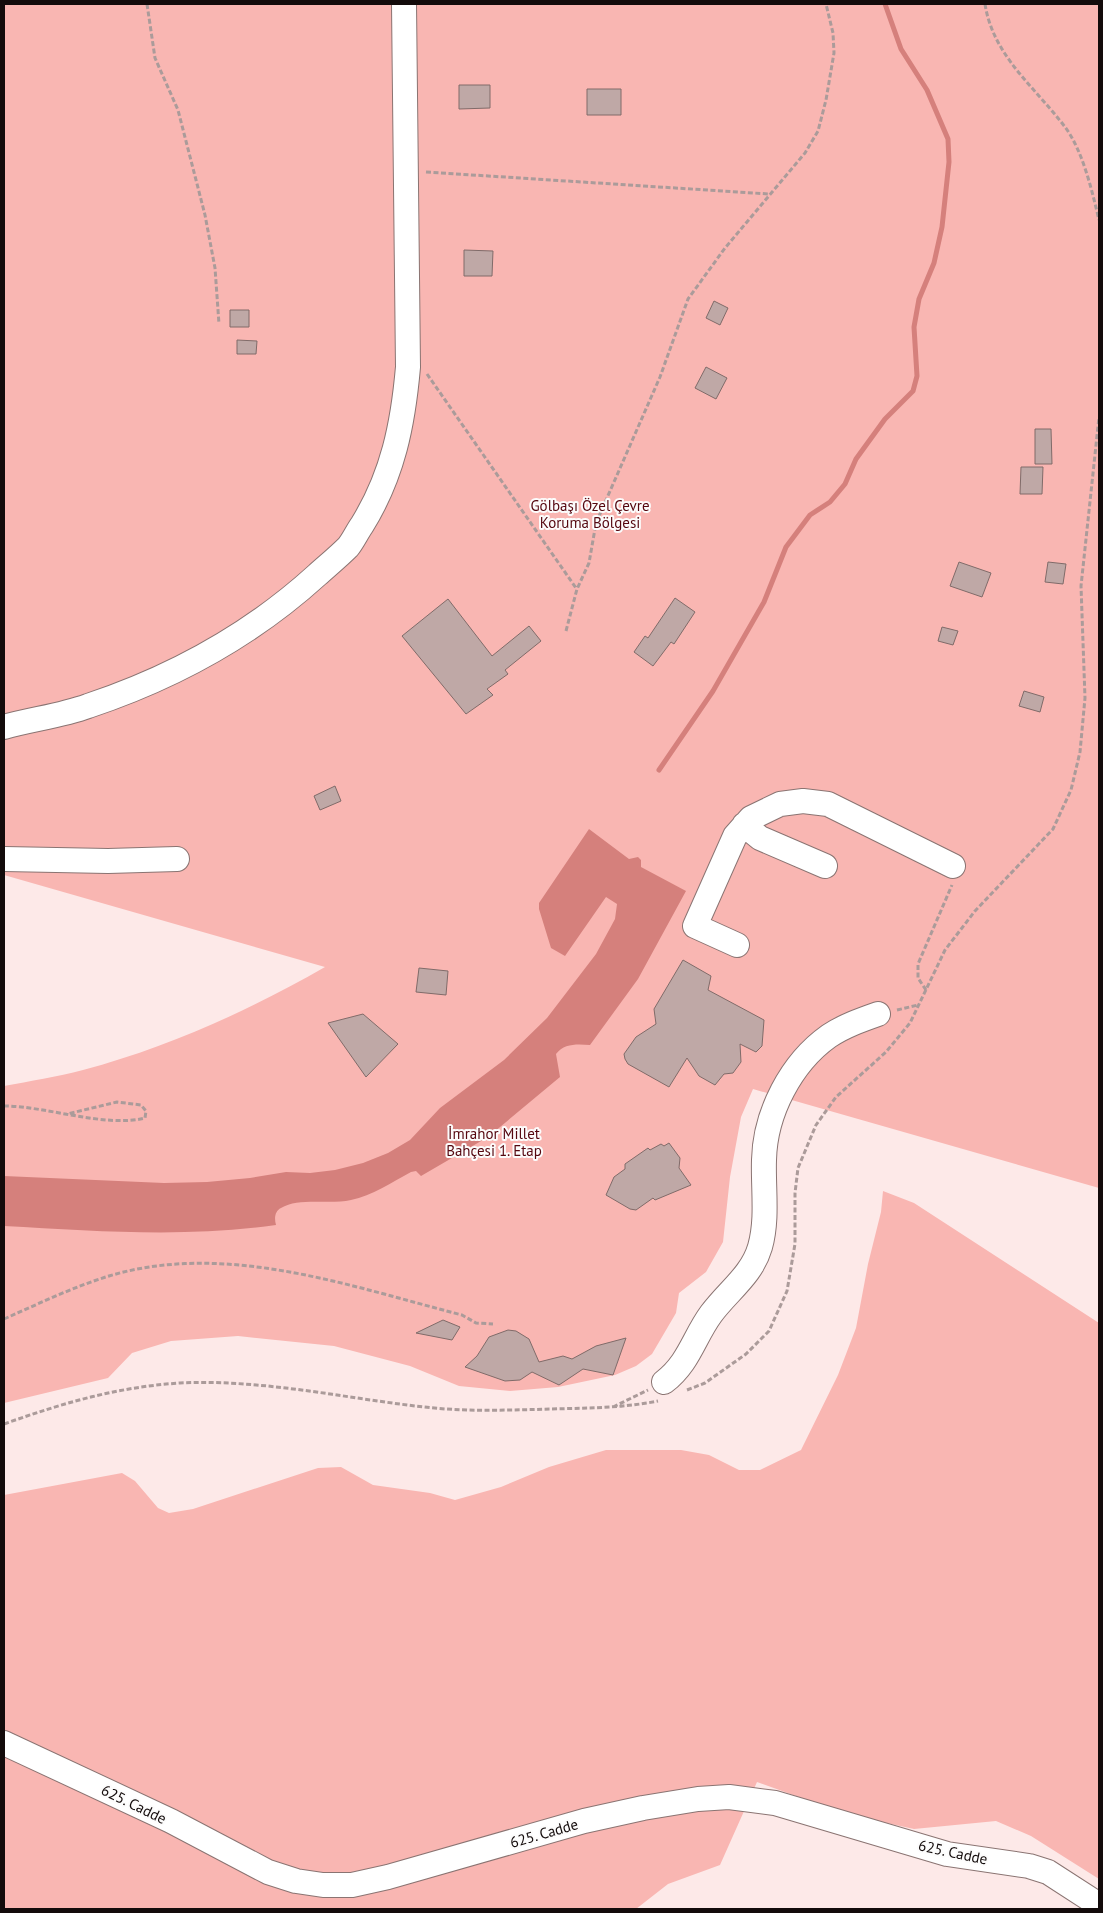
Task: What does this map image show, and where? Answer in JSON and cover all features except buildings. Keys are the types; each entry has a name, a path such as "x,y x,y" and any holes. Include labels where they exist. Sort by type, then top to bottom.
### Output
{"street":[{"path":"4,727 86,707 147,684 191,663 247,630 292,597 348,546 371,510 389,471 404,413 408,357 404,4"},
{"path":"737,945 695,926 736,836 744,825 758,814 780,804 819,801 953,866"},
{"path":"744,825 760,838 826,866"},
{"path":"4,859 108,861 177,859"},
{"path":"670,1391 705,1323 744,1277 761,1246 764,1221 764,1157 767,1131 786,1086 797,1068 817,1045 845,1026 878,1014"},
{"name":"625. Cadde","path":"4,1743 171,1821 268,1872 296,1881 323,1885 352,1885 388,1877 584,1821 698,1799 729,1797 776,1803 947,1854 1029,1866 1048,1872 1099,1905"}],"path":[{"path":"148,4 155,58 178,110 206,215 215,268 219,324"},
{"path":"566,631 576,589 589,563 596,523 657,384 688,299 770,194 805,153 818,131 826,100 834,54 833,34 826,4"},
{"path":"985,4 987,18 1004,54 1026,84 1066,128 1089,176 1099,220"},
{"path":"407,171 770,194"},
{"path":"408,357 426,372 576,589"},
{"path":"611,1408 705,1382 746,1354 769,1331 787,1291 795,1244 795,1193 798,1168 816,1125 836,1097 886,1052 904,1030 945,950 975,911 1053,829 1071,790 1080,752 1085,698 1081,586 1099,417"},
{"path":"926,990 918,978 918,964 951,888 955,874 953,866"},
{"path":"4,1106 67,1114 139,1120 146,1118 146,1111 141,1105 117,1102 67,1114"},
{"path":"4,1319 109,1276 183,1263 228,1263 266,1268 340,1284 462,1315 476,1323 493,1324"},
{"path":"4,1424 62,1404 127,1388 182,1383 317,1391 424,1407 488,1411 611,1408 657,1402 670,1391"}],"green space":[{"name":"Gölbaşı Özel Çevre Koruma Bölgesi","path":"4,4 1099,4 1099,1188 753,1089 741,1117 730,1177 723,1242 706,1272 679,1293 676,1313 652,1354 636,1366 615,1375 558,1387 510,1391 459,1386 410,1366 334,1346 238,1336 171,1341 132,1353 108,1378 4,1403 4,1086 53,1077 115,1061 177,1039 237,1013 325,967 4,875"},
{"path":"883,1191 914,1203 1099,1323 1099,1879 1031,1836 996,1821 914,1829 846,1814 757,1782 720,1865 668,1884 636,1909 4,1909 4,1495 122,1473 135,1481 158,1508 169,1513 193,1509 318,1468 341,1467 373,1485 430,1493 455,1500 501,1487 549,1467 606,1450 681,1450 709,1455 739,1470 760,1470 801,1450 838,1375 856,1328 868,1264 881,1212"}],"shaded area":[{"path":"589,829 629,859 638,857 641,860 641,867 686,891 638,979 590,1045 572,1045 559,1050 556,1054 560,1077 488,1137 421,1176 416,1171 411,1172 359,1198 288,1205 277,1211 275,1217 276,1225 242,1229 174,1232 4,1226 4,1176 164,1183 207,1182 286,1172 310,1173 335,1170 363,1163 388,1153 410,1140 440,1108 504,1060 547,1018 596,954 615,919 617,904 606,897 565,956 551,948 539,909 539,903"}],"waterway":[{"path":"659,770 713,691 764,602 786,547 810,515 830,502 845,484 856,459 885,419 913,391 917,376 914,327 919,299 934,263 942,227 949,162 948,139 927,90 901,49 885,4"}],"park label":[{"name":"İmrahor Millet Bahçesi 1. Etap","path":"494,1142"}]}
